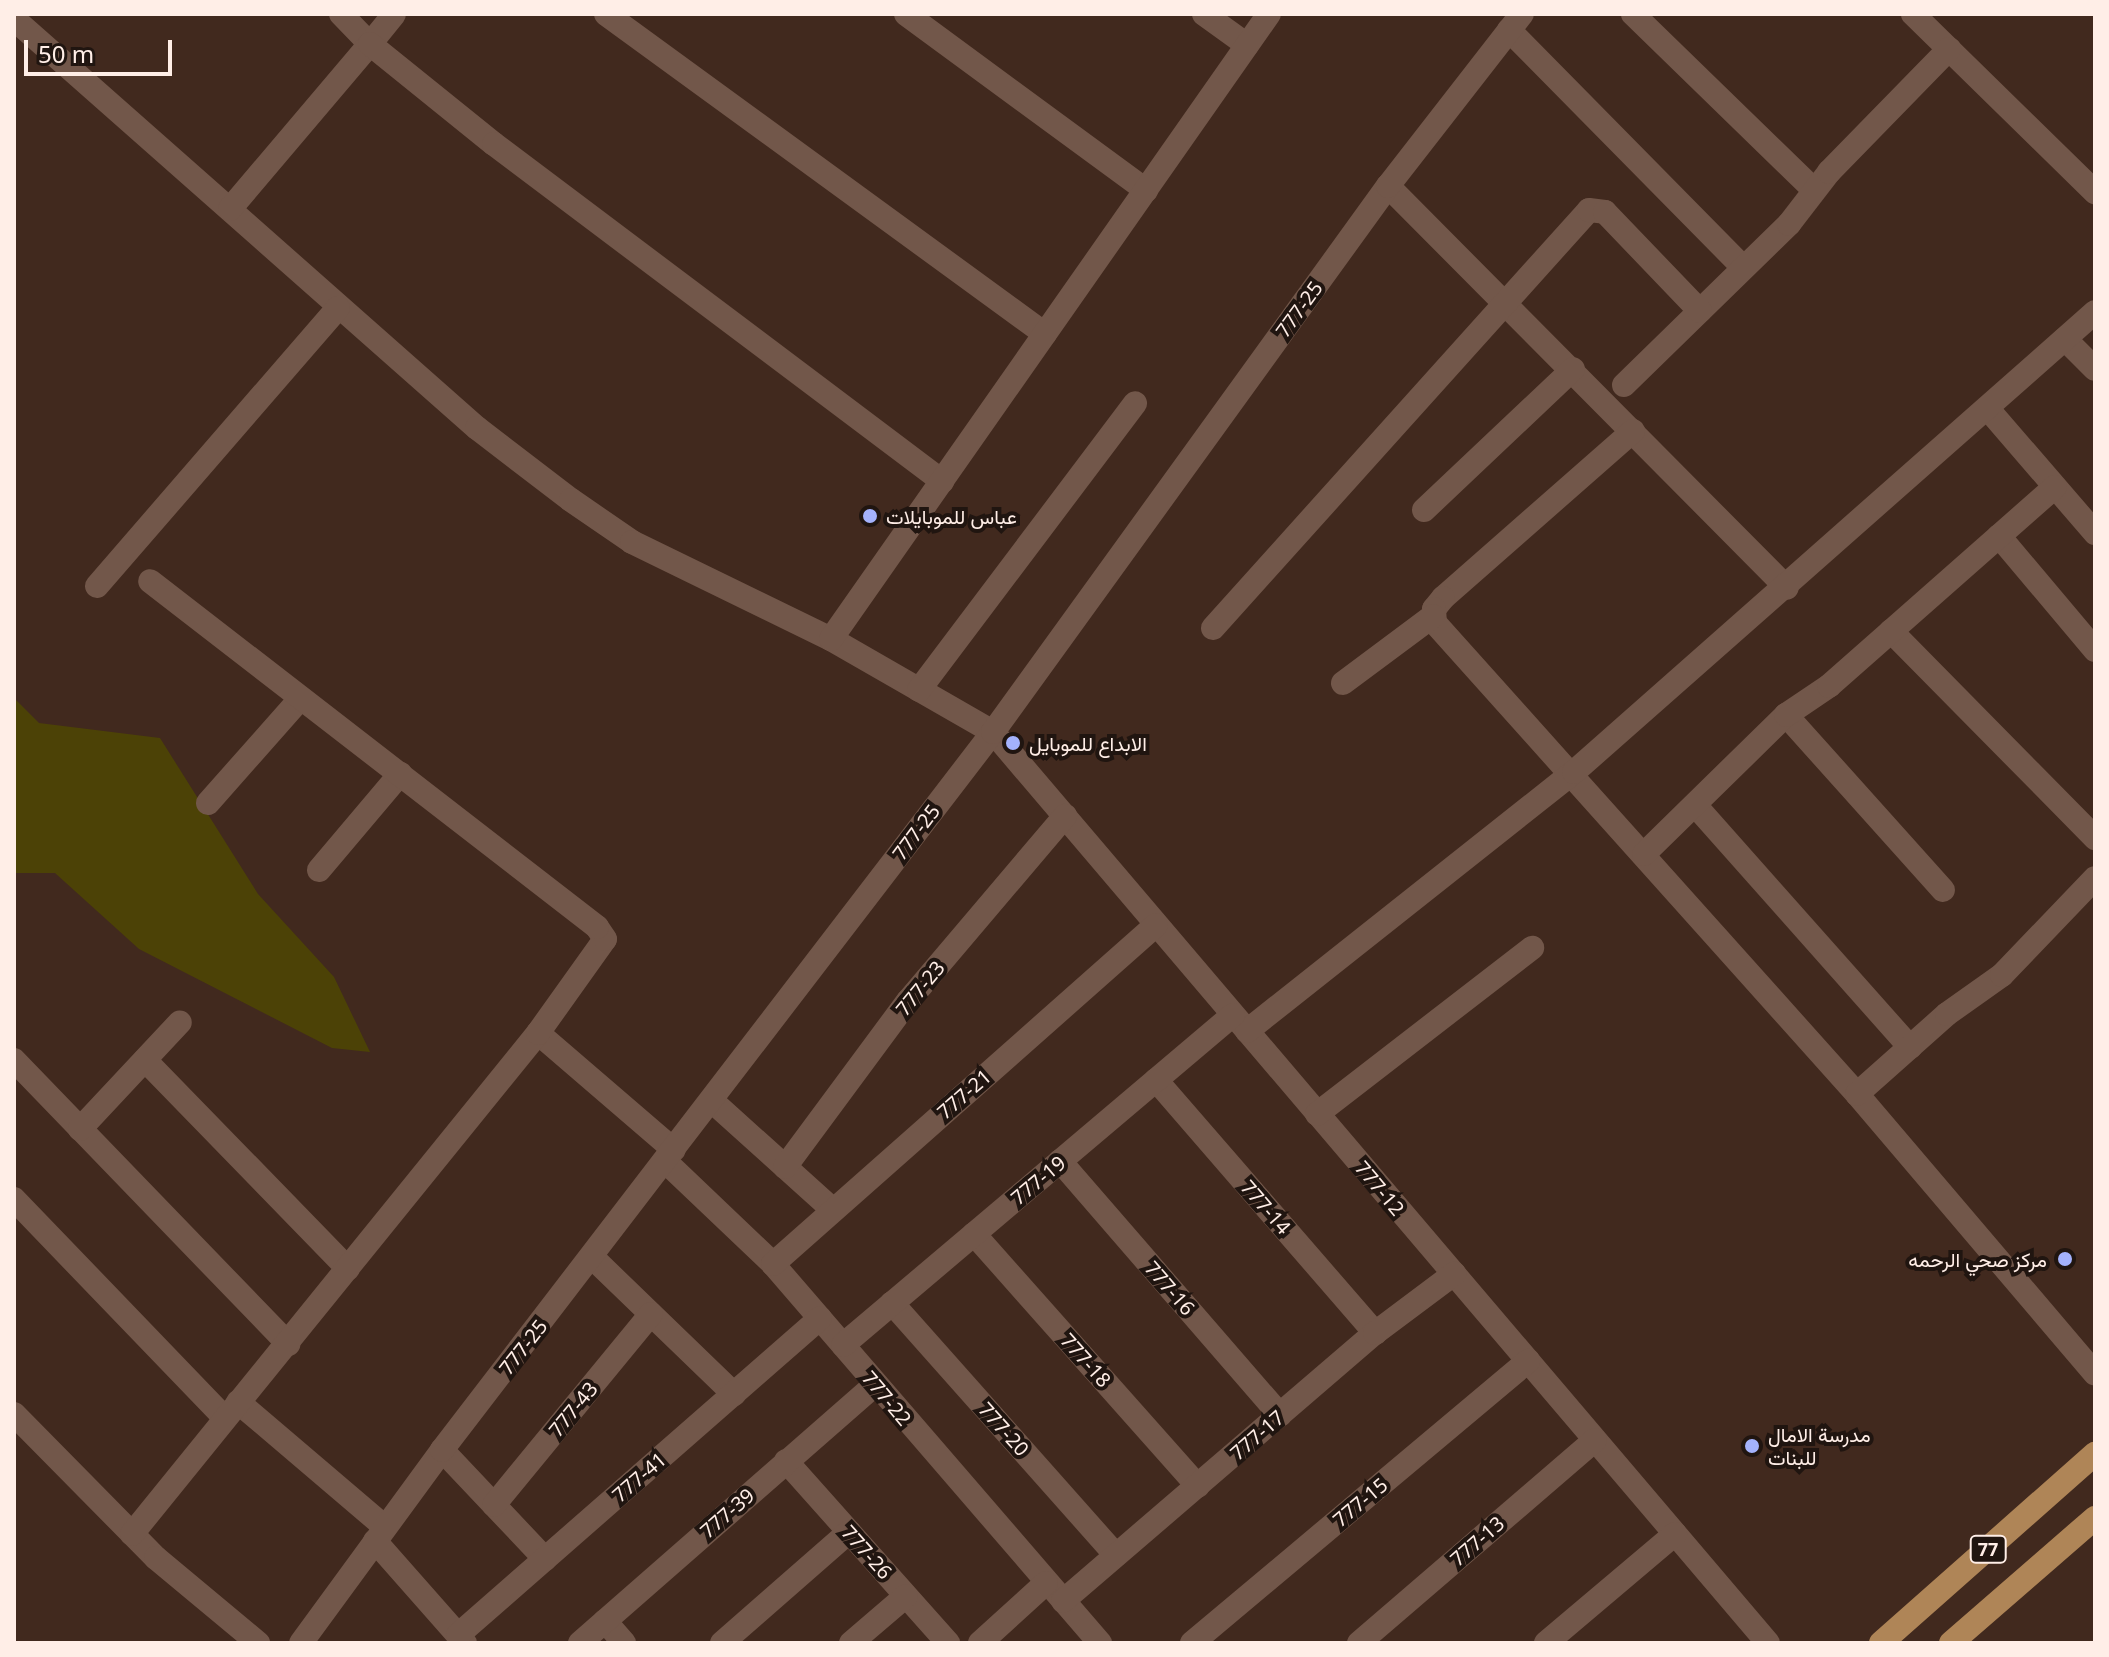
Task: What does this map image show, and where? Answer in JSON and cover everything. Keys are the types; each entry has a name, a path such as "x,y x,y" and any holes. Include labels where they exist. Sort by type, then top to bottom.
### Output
{"main road":[{"name":"77","path":"1881,1643 2095,1454"},
{"name":"77","path":"1951,1643 2095,1518"}],"street":[{"path":"341,14 370,44 494,144 942,481"},
{"path":"230,209 394,14"},
{"path":"606,14 1045,334"},
{"path":"906,14 1146,190"},
{"path":"1204,14 1247,45"},
{"path":"831,639 1269,14"},
{"path":"1633,14 1814,190"},
{"path":"1913,14 2095,192"},
{"name":"777-12","path":"14,19 477,428 632,542 831,639 993,732 1768,1643"},
{"path":"1515,22 1744,268"},
{"name":"777-25","path":"305,1641 442,1450 593,1258 993,732 1388,186 1515,22"},
{"path":"1624,385 1744,268 1949,49"},
{"path":"1388,186 1506,300 1787,588"},
{"path":"1213,628 1589,210 1597,209 1700,311"},
{"path":"97,586 338,308"},
{"name":"777-19","path":"843,1345 1156,1080 1240,1023 1574,772 1787,588 2095,312"},
{"path":"2065,339 2095,369"},
{"path":"1424,510 1573,369"},
{"path":"919,690 1135,403"},
{"path":"1988,409 2095,533"},
{"path":"1343,683 1433,616 1443,598 1633,431"},
{"path":"1644,854 1786,715 1829,686 2055,487"},
{"path":"1999,536 2095,650"},
{"path":"132,1534 538,1033 605,939 597,927 150,581"},
{"path":"1433,616 1857,1094 2095,1374"},
{"path":"1891,631 2095,838"},
{"path":"208,803 301,698"},
{"path":"1786,715 1943,890"},
{"path":"319,870 400,774"},
{"path":"1695,805 1910,1047"},
{"name":"777-23","path":"785,1167 908,1001 1065,816"},
{"path":"1857,1094 1910,1047 2002,975 2095,878"},
{"name":"777-21","path":"773,1264 1156,925"},
{"path":"1317,1114 1532,948"},
{"path":"80,1129 180,1022"},
{"name":"777-22","path":"538,1033 670,1155 773,1264 1100,1643"},
{"path":"14,1060 288,1344"},
{"path":"145,1060 348,1269"},
{"name":"777-14","path":"1156,1080 1375,1333"},
{"path":"712,1101 832,1209"},
{"name":"777-16","path":"1060,1161 1280,1415"},
{"path":"14,1199 231,1410 380,1534 461,1639"},
{"name":"777-18","path":"974,1234 1198,1486"},
{"path":"593,1258 734,1394"},
{"name":"777-17","path":"980,1643 1054,1592 1116,1555 1375,1333 1454,1274"},
{"name":"777-20","path":"892,1303 1116,1555"},
{"name":"777-43","path":"494,1505 651,1314"},
{"name":"777-41","path":"461,1639 545,1559 820,1318"},
{"name":"777-15","path":"1192,1643 1528,1361"},
{"name":"777-39","path":"580,1643 875,1385"},
{"path":"14,1414 132,1534 258,1643"},
{"name":"777-13","path":"1359,1643 1595,1440"},
{"path":"442,1450 545,1559"},
{"name":"777-26","path":"786,1461 948,1643"},
{"path":"722,1643 849,1532"},
{"path":"1546,1643 1675,1534"},
{"path":"851,1643 906,1596"},
{"path":"605,1621 624,1643"}],"shaded area":[{"path":"14,698 39,723 160,738 258,894 334,977 370,1052 332,1048 139,949 55,873 14,873"}],"place":[{"name":"عباس للموبايلات","path":"870,516"},
{"name":"الابداع للموبايل","path":"1013,743"},
{"name":"مركز صحي الرحمه","path":"2065,1259"},
{"name":"مدرسة الامال للبنات","path":"1752,1446"}]}
